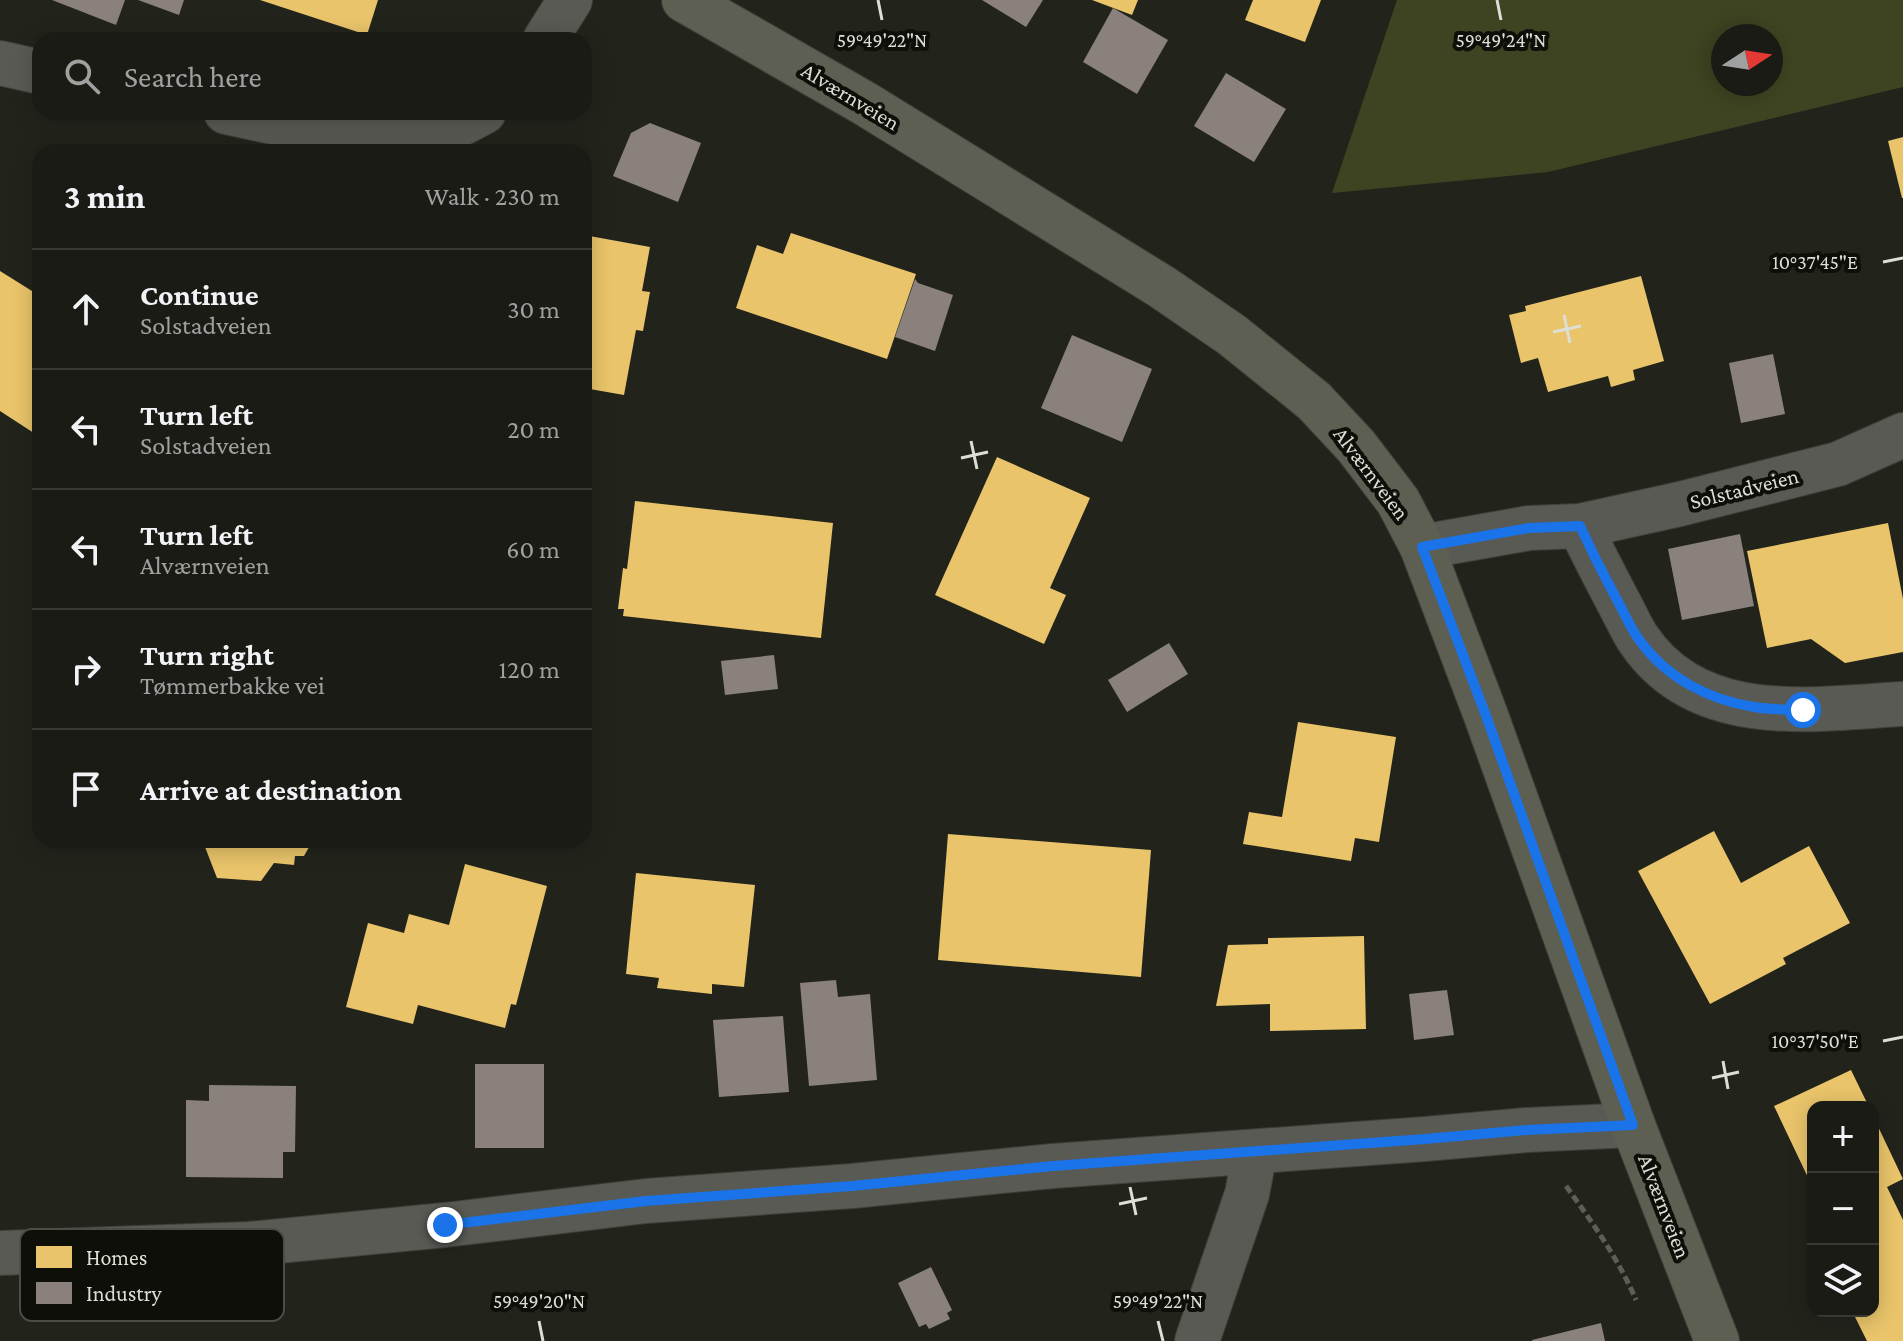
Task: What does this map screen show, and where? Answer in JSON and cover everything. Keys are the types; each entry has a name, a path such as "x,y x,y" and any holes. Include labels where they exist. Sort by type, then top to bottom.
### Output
{"main road":[{"name":"Alværnveien","path":"684,0 864,103 1162,287 1232,335 1314,401 1356,446 1398,501 1422,547 1633,1125 1717,1341"}],"street":[{"path":"550,32 570,0"},
{"path":"0,63 32,70"},
{"path":"263,120 332,135 396,139 433,135 469,120"},
{"name":"Solstadveien","path":"1422,547 1529,528 1580,526 1680,504 1838,464 1903,435"},
{"path":"1580,526 1638,639 1674,675 1700,691 1756,708 1803,710 1903,704"},
{"path":"284,1241 646,1201 852,1186 1053,1166 1527,1130 1633,1125"},
{"path":"1197,1341 1247,1194 1255,1152"},
{"path":"0,1253 20,1252"}],"path":[{"path":"1527,1130 1602,1237 1638,1305"}],"green space":[{"path":"1397,0 1903,0 1903,87 1548,172 1332,193"}],"building: Homes":[{"path":"260,0 378,0 368,32 358,32"},
{"path":"1092,0 1138,0 1132,15"},
{"path":"1253,0 1321,0 1305,42 1245,20"},
{"path":"1903,137 1903,198 1902,198 1888,141"},
{"path":"791,233 916,274 887,359 736,308 757,245 783,254"},
{"path":"592,236 650,247 642,291 650,292 643,331 636,330 624,395 592,389"},
{"path":"0,271 32,291 32,432 0,411"},
{"path":"1641,276 1664,361 1633,370 1635,380 1611,387 1608,376 1548,392 1538,358 1521,363 1509,315 1526,311 1525,306"},
{"path":"997,457 1090,498 1050,588 1066,595 1044,644 935,595"},
{"path":"635,501 833,523 821,638 623,616 624,609 618,609 623,568 627,569"},
{"path":"1888,523 1903,599 1903,652 1845,663 1811,639 1767,648 1747,551"},
{"path":"1298,722 1396,737 1379,842 1355,838 1351,861 1243,844 1249,812 1282,817"},
{"path":"1714,831 1741,883 1809,846 1850,923 1783,958 1786,964 1710,1004 1638,871"},
{"path":"948,834 1151,850 1141,977 938,960"},
{"path":"205,848 308,848 304,856 295,856 294,865 274,863 261,881 217,878"},
{"path":"465,864 547,886 516,1005 511,1004 505,1028 418,1005 413,1024 346,1007 368,923 404,933 409,914 449,925"},
{"path":"636,873 755,885 744,987 712,984 712,994 657,988 659,978 626,974"},
{"path":"1364,936 1366,1029 1270,1031 1270,1004 1216,1006 1228,945 1268,944 1268,938"},
{"path":"1851,1070 1866,1101 1807,1101 1807,1175 1774,1106"},
{"path":"1879,1129 1903,1179 1887,1187 1903,1220 1903,1341 1867,1341 1855,1317 1879,1317"}],"building: Industry":[{"path":"52,0 125,0 116,25"},
{"path":"138,0 184,0 179,15"},
{"path":"982,0 1043,0 1026,27"},
{"path":"1113,8 1168,40 1137,94 1083,62"},
{"path":"1226,73 1286,109 1254,162 1194,126"},
{"path":"650,123 701,143 678,202 613,176 631,133"},
{"path":"915,279 918,283 953,295 935,351 895,337"},
{"path":"1072,335 1152,369 1122,442 1041,408"},
{"path":"1773,354 1785,414 1741,423 1729,363"},
{"path":"1740,534 1754,606 1682,620 1668,549"},
{"path":"1169,643 1188,674 1127,712 1108,680"},
{"path":"774,655 778,689 725,695 721,661"},
{"path":"836,980 838,997 870,994 877,1080 809,1086 800,983"},
{"path":"1447,990 1454,1035 1414,1040 1409,994"},
{"path":"783,1016 789,1092 719,1097 713,1020"},
{"path":"475,1064 544,1064 544,1148 475,1148"},
{"path":"209,1085 296,1086 295,1152 283,1152 283,1178 186,1177 186,1100 209,1101"},
{"path":"931,1267 952,1310 947,1313 950,1319 929,1329 926,1324 919,1327 898,1283"},
{"path":"1601,1323 1605,1341 1532,1341 1532,1340"}],"route":[{"path":"445,1225 646,1201 852,1186 1053,1166 1527,1130 1633,1125 1422,547 1529,528 1580,526 1638,639 1674,675 1722,700 1756,708 1803,710"}]}
